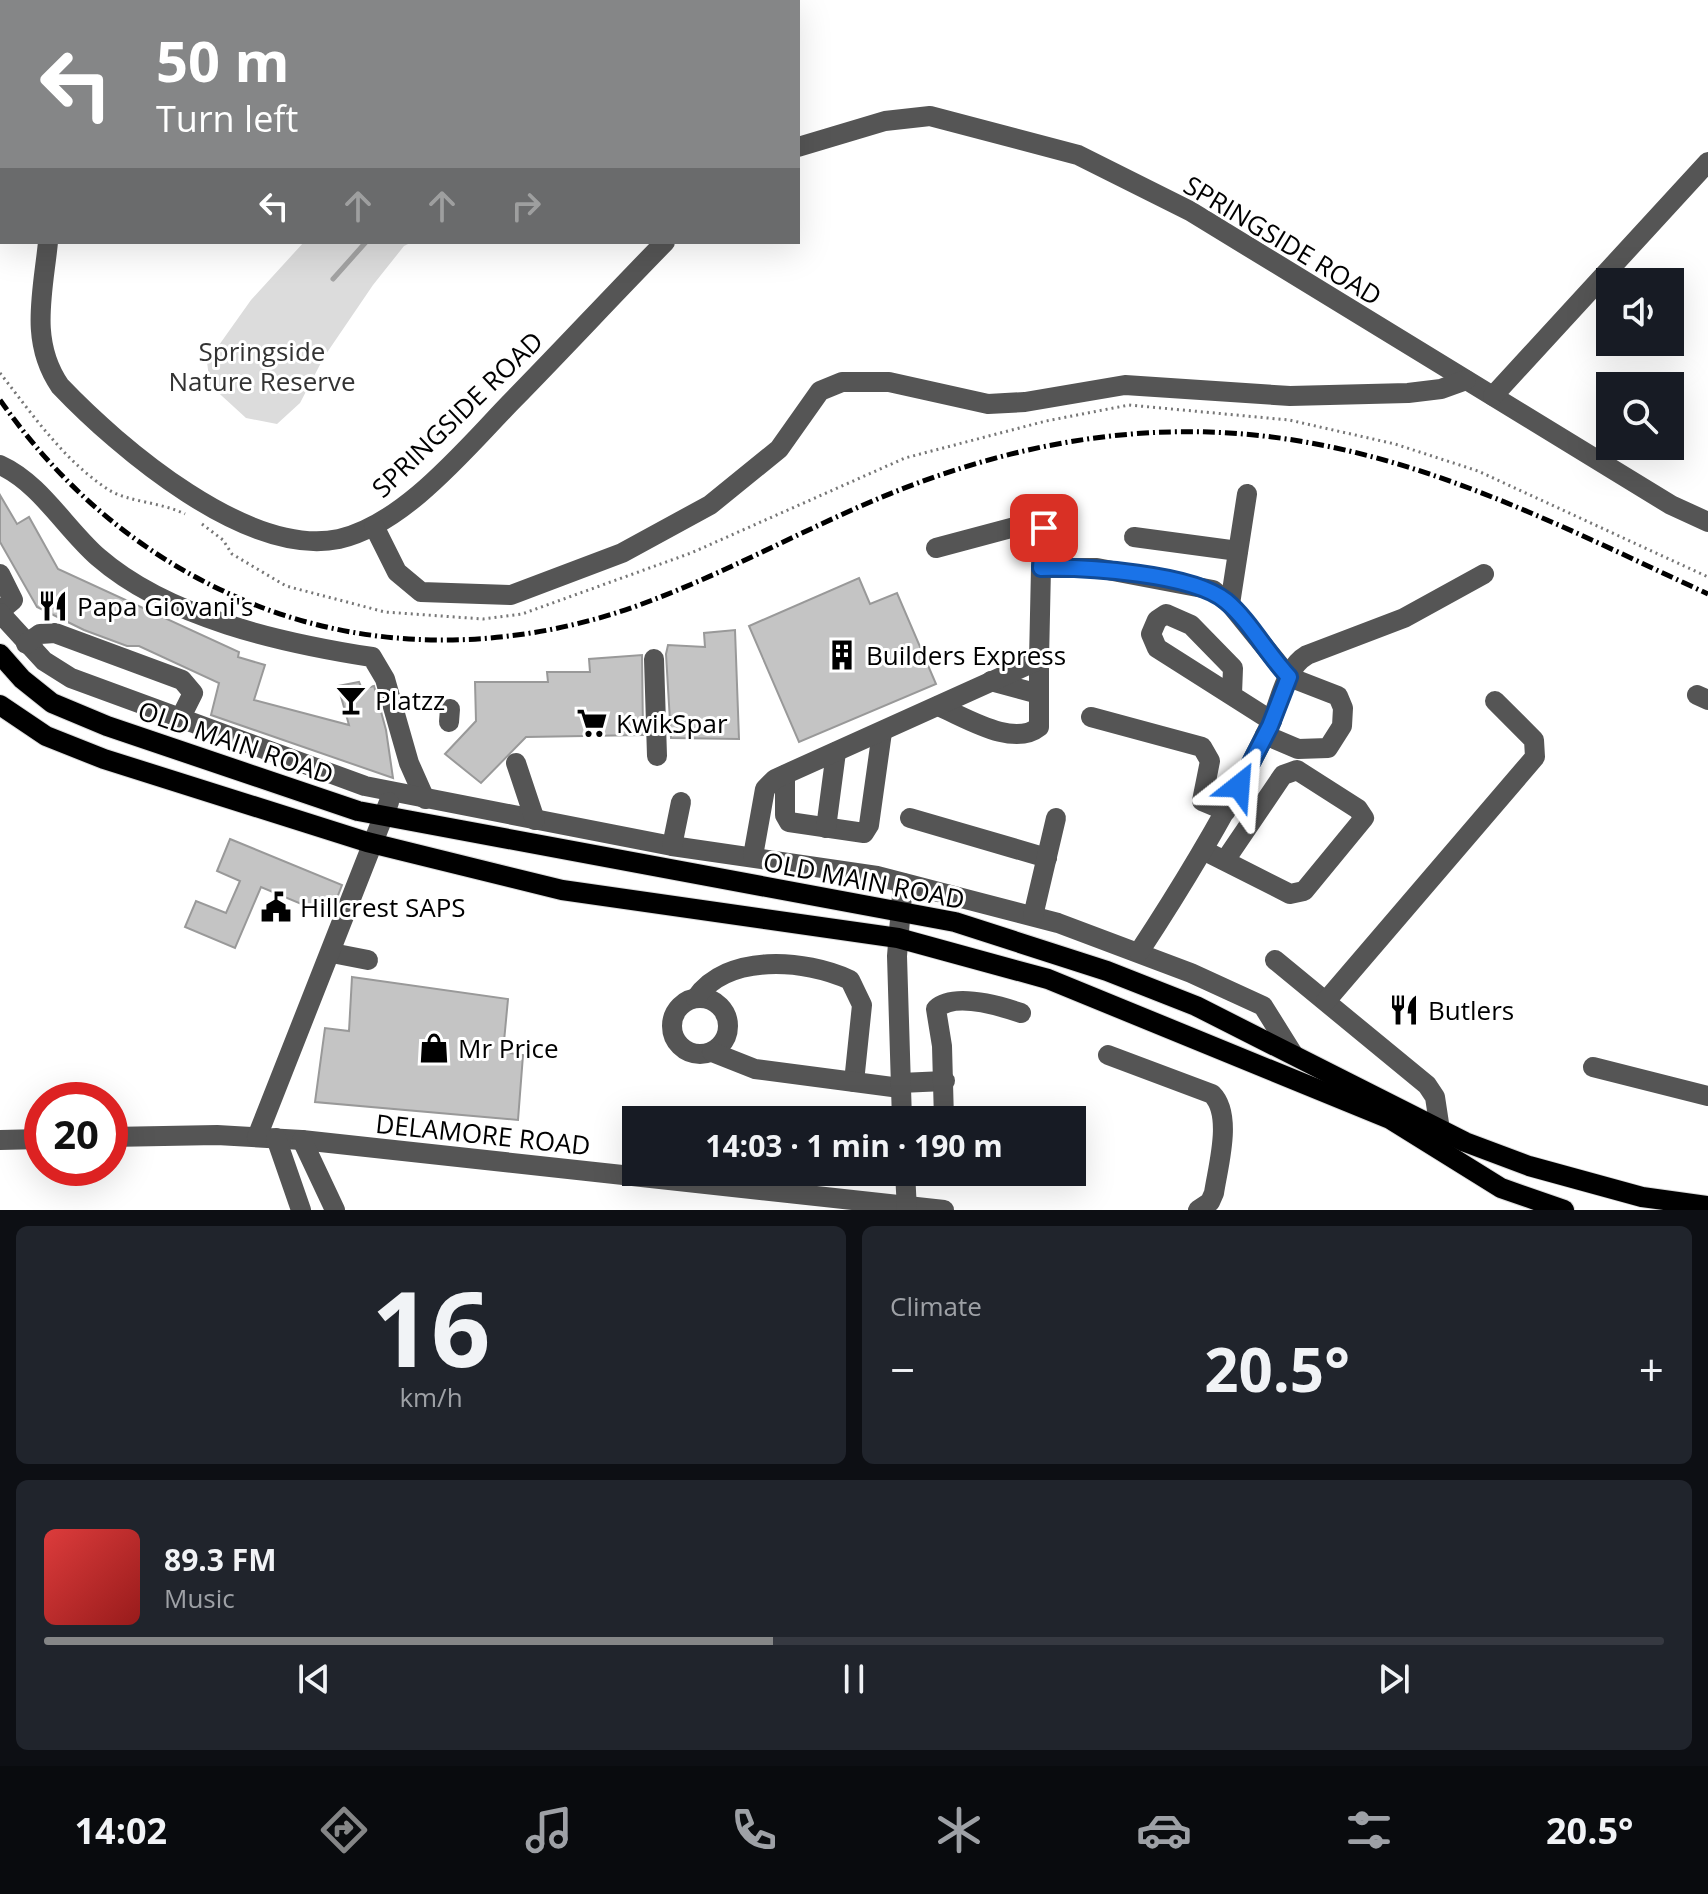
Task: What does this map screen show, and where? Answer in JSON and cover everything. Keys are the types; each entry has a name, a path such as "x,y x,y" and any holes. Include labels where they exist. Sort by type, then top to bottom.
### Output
{"main road":[{"name":"OLD MAIN ROAD","path":"0,654 22,679 52,703 107,726 382,817 955,922 1107,971 1196,1006 1440,1130 1529,1166 1642,1197 1708,1206"},
{"name":"OLD MAIN ROAD","path":"0,705 46,736 104,759 373,844 562,890 898,938 1048,979 1390,1119 1501,1188 1564,1210"}],"street":[{"name":"SPRINGSIDE ROAD","path":"800,146 885,121 930,116 1078,155 1190,211 1671,505 1708,522"},
{"path":"1493,396 1708,162"},
{"name":"SPRINGSIDE ROAD","path":"48,244 40,324 43,358 60,386 80,406 184,490 248,527 292,539 330,540 374,526 434,479 663,244"},
{"path":"374,526 397,572 421,592 511,595 622,553 710,505 779,449 820,391 842,382 889,382 988,404 1025,402 1125,385 1290,396 1408,393 1441,389 1466,380"},
{"path":"0,465 30,484 98,557 151,593 244,629 372,657 385,679 409,763 425,799"},
{"path":"1230,604 1247,494"},
{"path":"936,548 1037,521 1044,528 1039,727 1022,734 1005,733 938,706"},
{"path":"1134,537 1238,551"},
{"path":"1041,568 1097,568 1213,590 1230,604 1290,674 1336,693 1343,708 1339,733 1328,748 1315,751 1298,749 1269,728 1232,694"},
{"path":"0,574 13,600 0,612 26,644 71,678 325,772 394,793 672,846 753,856 903,883 1033,916 1139,952 1263,1006 1293,1054"},
{"path":"1139,952 1205,851 1269,728 1290,674 1307,655 1404,618 1484,574"},
{"path":"26,644 40,634 55,633 182,680 193,693 181,717"},
{"path":"654,659 657,756"},
{"path":"753,856 765,789 785,775 1039,660"},
{"path":"991,681 1039,694"},
{"path":"1326,1001 1535,757 1534,740 1495,701"},
{"path":"1091,717 1202,747 1210,761 1202,801 1226,811"},
{"path":"785,775 785,815 789,822 857,834 868,831 882,732"},
{"path":"826,828 836,752"},
{"path":"301,1210 267,1138 382,817 409,763"},
{"path":"516,763 535,820"},
{"path":"1205,851 1290,894 1297,894 1364,818 1358,809 1297,770 1290,772 1283,775 1226,859"},
{"path":"672,846 681,802"},
{"path":"910,818 1047,858"},
{"path":"1033,916 1056,818"},
{"path":"901,1106 898,938 903,883"},
{"path":"332,953 368,960"},
{"path":"1275,960 1384,1054 1427,1085 1435,1097 1440,1130"},
{"path":"854,1082 862,1005 859,993 850,980 807,969 758,963 742,966 712,981 696,998 677,1011 673,1034 689,1052 712,1052 755,1069 854,1082 900,1086 945,1081"},
{"path":"696,998 719,1005 727,1018 727,1034 712,1052"},
{"path":"944,1106 945,1081 936,1015 938,1006 955,1002 993,1005 1021,1013"},
{"path":"1108,1055 1212,1094 1218,1100 1222,1128 1214,1193 1210,1202 1198,1210"},
{"path":"1593,1067 1708,1096"},
{"name":"DELAMORE ROAD","path":"128,1137 302,1140 944,1210"},
{"path":"0,1140 24,1139"},
{"path":"302,1140 335,1210"},
{"path":"906,1186 907,1208"}],"path":[{"path":"0,373 56,445 109,490 126,498 156,502 195,519 223,540 232,554 286,586 329,600 433,618 483,619 522,614 691,553 905,458 1046,421 1129,405 1289,420 1408,448 1478,471 1542,498 1708,577"}],"green space":[{"name":"Springside Nature Reserve","path":"302,244 408,244 373,285 324,357 300,403 277,424 246,418 210,385 207,362 251,300"}],"building":[{"path":"0,495 17,524 29,517 58,569 239,652 238,657 265,665 254,700 349,725 338,686 359,682 362,689 374,686 386,730 393,778 211,715 219,683 139,646 127,646 84,630 37,607 0,542"},
{"name":"Builders Express","path":"859,578 870,604 897,593 936,684 799,742 749,626"},
{"path":"735,630 739,739 671,738 668,645 705,647 704,633"},
{"path":"642,655 643,735 526,737 481,783 445,754 476,721 475,682 548,682 547,672 590,672 589,659"},
{"path":"230,839 342,885 330,916 261,887 235,948 185,927 196,901 226,913 240,881 217,871"},
{"path":"352,977 508,999 503,1052 523,1055 518,1120 315,1102 325,1028 349,1031"}],"waterway":[{"path":"333,279 364,244"}],"railway":[{"path":"0,400 53,466 82,495 147,547 182,569 258,606 306,622 355,633 404,639 504,637 602,617 683,588 881,497 941,475 995,458 1049,446 1132,434 1211,432 1287,439 1360,454 1430,474 1499,500 1708,594"}],"place":[{"name":"Papa Giovani's","path":"53,606"},
{"name":"Builders Express","path":"842,655"},
{"name":"Platzz","path":"351,700"},
{"name":"KwikSpar","path":"592,723"},
{"name":"Hillcrest SAPS","path":"276,907"},
{"name":"Butlers","path":"1404,1010"},
{"name":"Mr Price","path":"434,1048"}],"route":[{"path":"1044,528 1041,568 1097,568 1213,590 1230,604 1289,677 1270,726 1239,786"}]}
